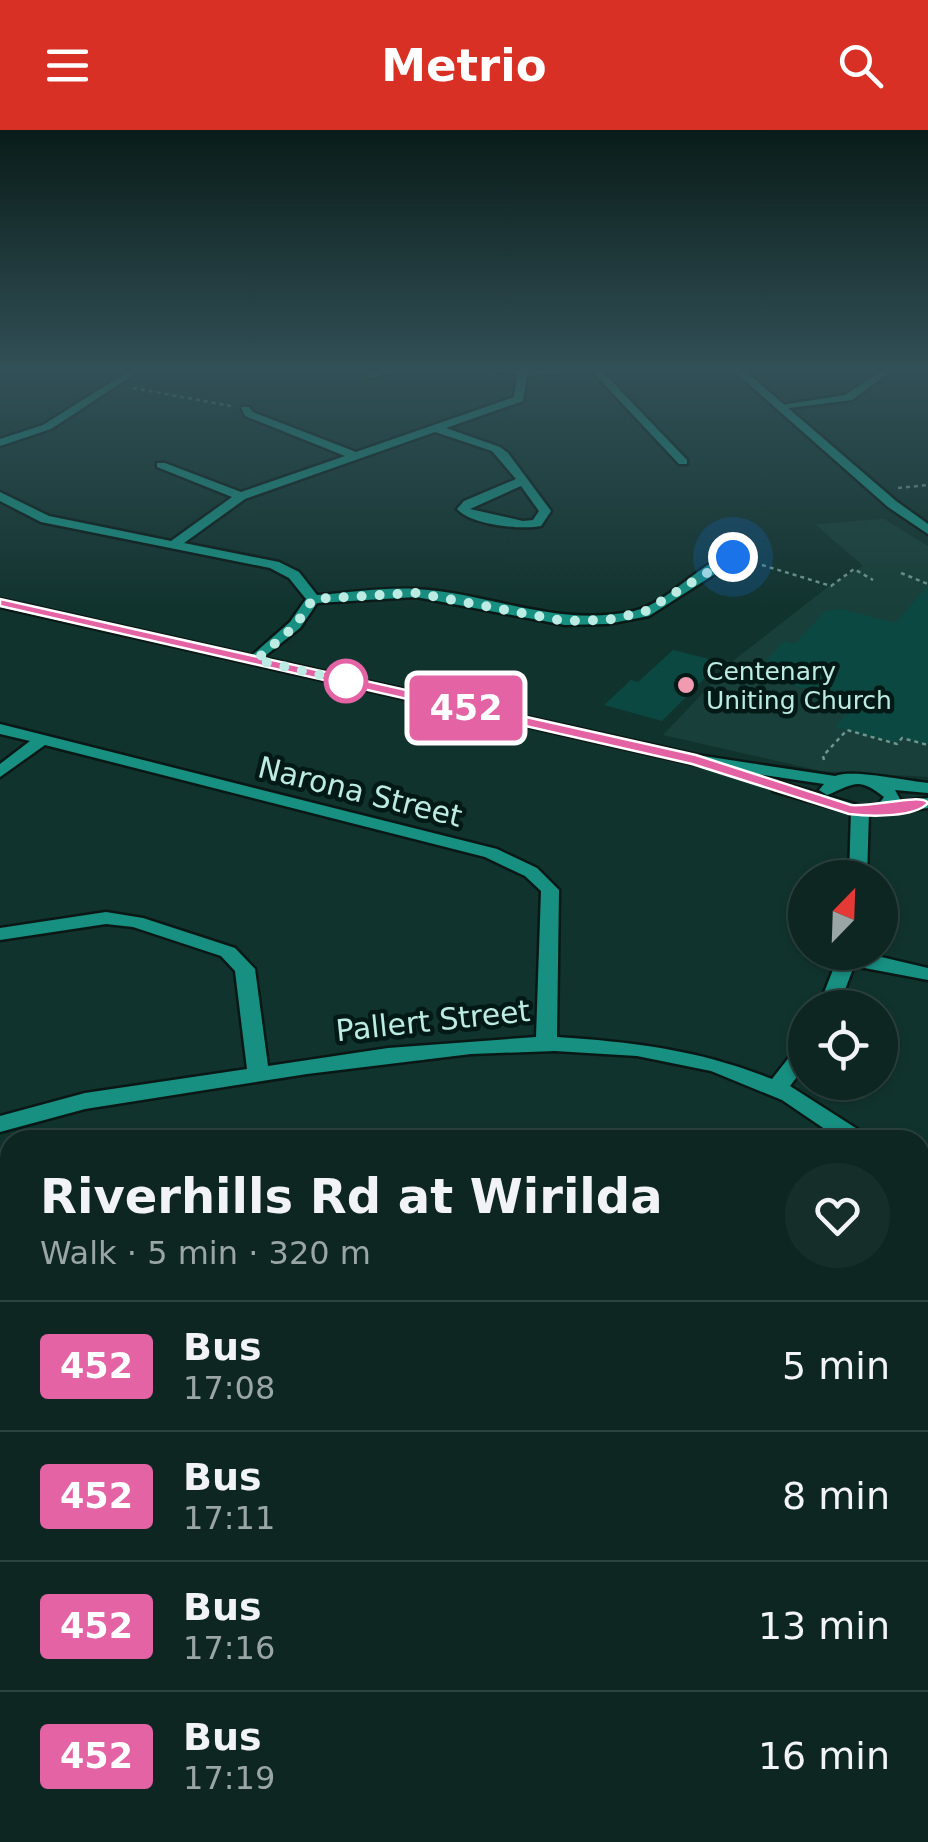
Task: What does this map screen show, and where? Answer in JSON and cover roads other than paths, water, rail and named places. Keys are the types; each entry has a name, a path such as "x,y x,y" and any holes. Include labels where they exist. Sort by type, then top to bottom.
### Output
{"street":[{"path":"340,450 355,456"},
{"path":"175,544 240,496 372,450"},
{"path":"497,450 522,481 545,511 537,522 523,525 477,517 463,509 522,481"},
{"path":"672,450 683,462"},
{"path":"832,450 928,530"},
{"path":"161,465 240,496"},
{"path":"0,496 45,519 274,565 294,575 313,599"},
{"path":"313,599 416,593 564,621 607,620 644,612 733,557 750,553"},
{"path":"256,660 295,626 313,599"},
{"path":"4,608 256,660 696,760 835,781 852,777 928,788"},
{"name":"Narona Street","path":"0,729 491,853 531,872 550,890 546,1041"},
{"path":"0,772 42,740"},
{"path":"696,760 730,774 860,812 928,803"},
{"path":"832,801 827,790 835,781"},
{"path":"882,784 892,796 892,802 884,808"},
{"path":"859,860 860,812"},
{"path":"0,934 106,918 136,922 228,952 245,969 258,1075"},
{"path":"898,967 928,974"},
{"name":"Pallert Street","path":"0,1124 66,1105 258,1075 450,1048 546,1041 687,1058 776,1090 814,1108 844,1130"},
{"path":"776,1090 788,1074"}],"place":[{"name":"Centenary Uniting Church","path":"686,685"}]}
